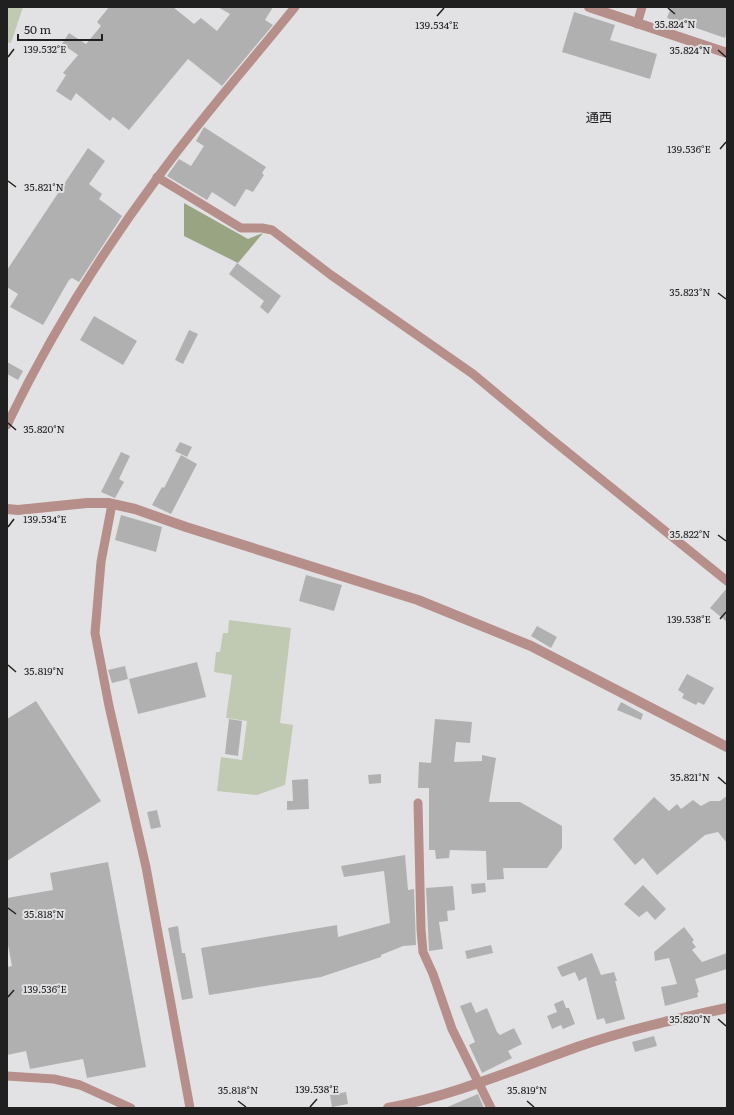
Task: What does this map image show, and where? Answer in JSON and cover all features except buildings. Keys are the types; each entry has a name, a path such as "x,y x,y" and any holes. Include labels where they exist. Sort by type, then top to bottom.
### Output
{"street":[{"path":"7,425 47,348 79,292 157,177 295,7"},
{"path":"589,7 636,24 727,52"},
{"path":"636,24 642,7"},
{"path":"157,177 240,228 262,228 272,230 331,275 473,374 727,581"},
{"path":"7,509 18,510 87,503 112,504 135,509 186,527 425,603 531,646 727,747"},
{"path":"112,504 101,562 95,633 109,706 146,867 190,1108"},
{"path":"418,803 421,929 423,952 433,974 452,1029 491,1108"},
{"path":"388,1108 406,1105 478,1083 624,1031 727,1008"},
{"path":"7,1076 54,1079 80,1085 131,1108"}],"green space":[{"path":"7,7 23,7 11,43 7,42"},
{"path":"184,203 248,239 263,233 238,263 184,236"},
{"path":"229,620 291,628 280,723 293,725 285,785 257,795 217,791 221,757 242,760 247,721 226,718 232,675 214,672 216,652 220,652 223,633 228,633"}],"district":[{"name":"通西","path":"599,117"}]}
